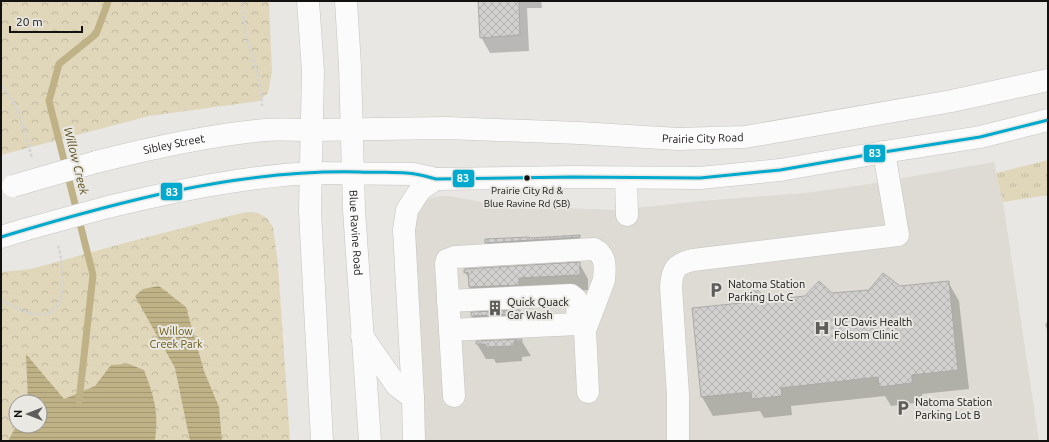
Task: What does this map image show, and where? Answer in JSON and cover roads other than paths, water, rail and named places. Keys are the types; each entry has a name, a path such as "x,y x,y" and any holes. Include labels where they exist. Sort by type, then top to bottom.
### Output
{"main road":[{"path":"308,1 313,71 310,211 322,441"},
{"name":"Blue Ravine Road","path":"346,1 350,66 353,172 362,336 370,441"},
{"name":"Prairie City Road","path":"352,129 447,128 578,133 678,139 745,137 952,101 1048,80"},
{"path":"1,237 108,207 206,185 252,178 310,173 353,172 414,174 436,179 572,177 700,178 780,170 980,137 1048,120"},
{"name":"Sibley Street","path":"7,188 96,162 159,147 212,137 265,130 352,129"},
{"path":"678,441 678,395 671,287 673,273 676,267 681,263 693,260 898,235 884,152"},
{"path":"626,178 627,215"},
{"path":"414,441 404,230 407,210 420,190 436,179"},
{"path":"454,396 446,264 447,260 450,258 594,249 600,252 605,262 604,280 580,321"},
{"path":"449,315 570,295 576,299 588,392"},
{"path":"449,315 580,321"},
{"path":"362,336 397,386 413,398"}],"waterway":[{"name":"Willow Creek","path":"79,401 93,275 49,101 59,64 96,34 108,1"}],"place":[{"name":"Prairie City Rd & Blue Ravine Rd (SB)","path":"527,178"},
{"name":"Natoma Station Parking Lot C","path":"716,290"},
{"name":"Quick Quack Car Wash","path":"495,308"},
{"name":"UC Davis Health Folsom Clinic","path":"822,328"},
{"name":"Natoma Station Parking Lot B","path":"903,408"}],"park label":[{"name":"Willow Creek Park","path":"176,337"}]}
